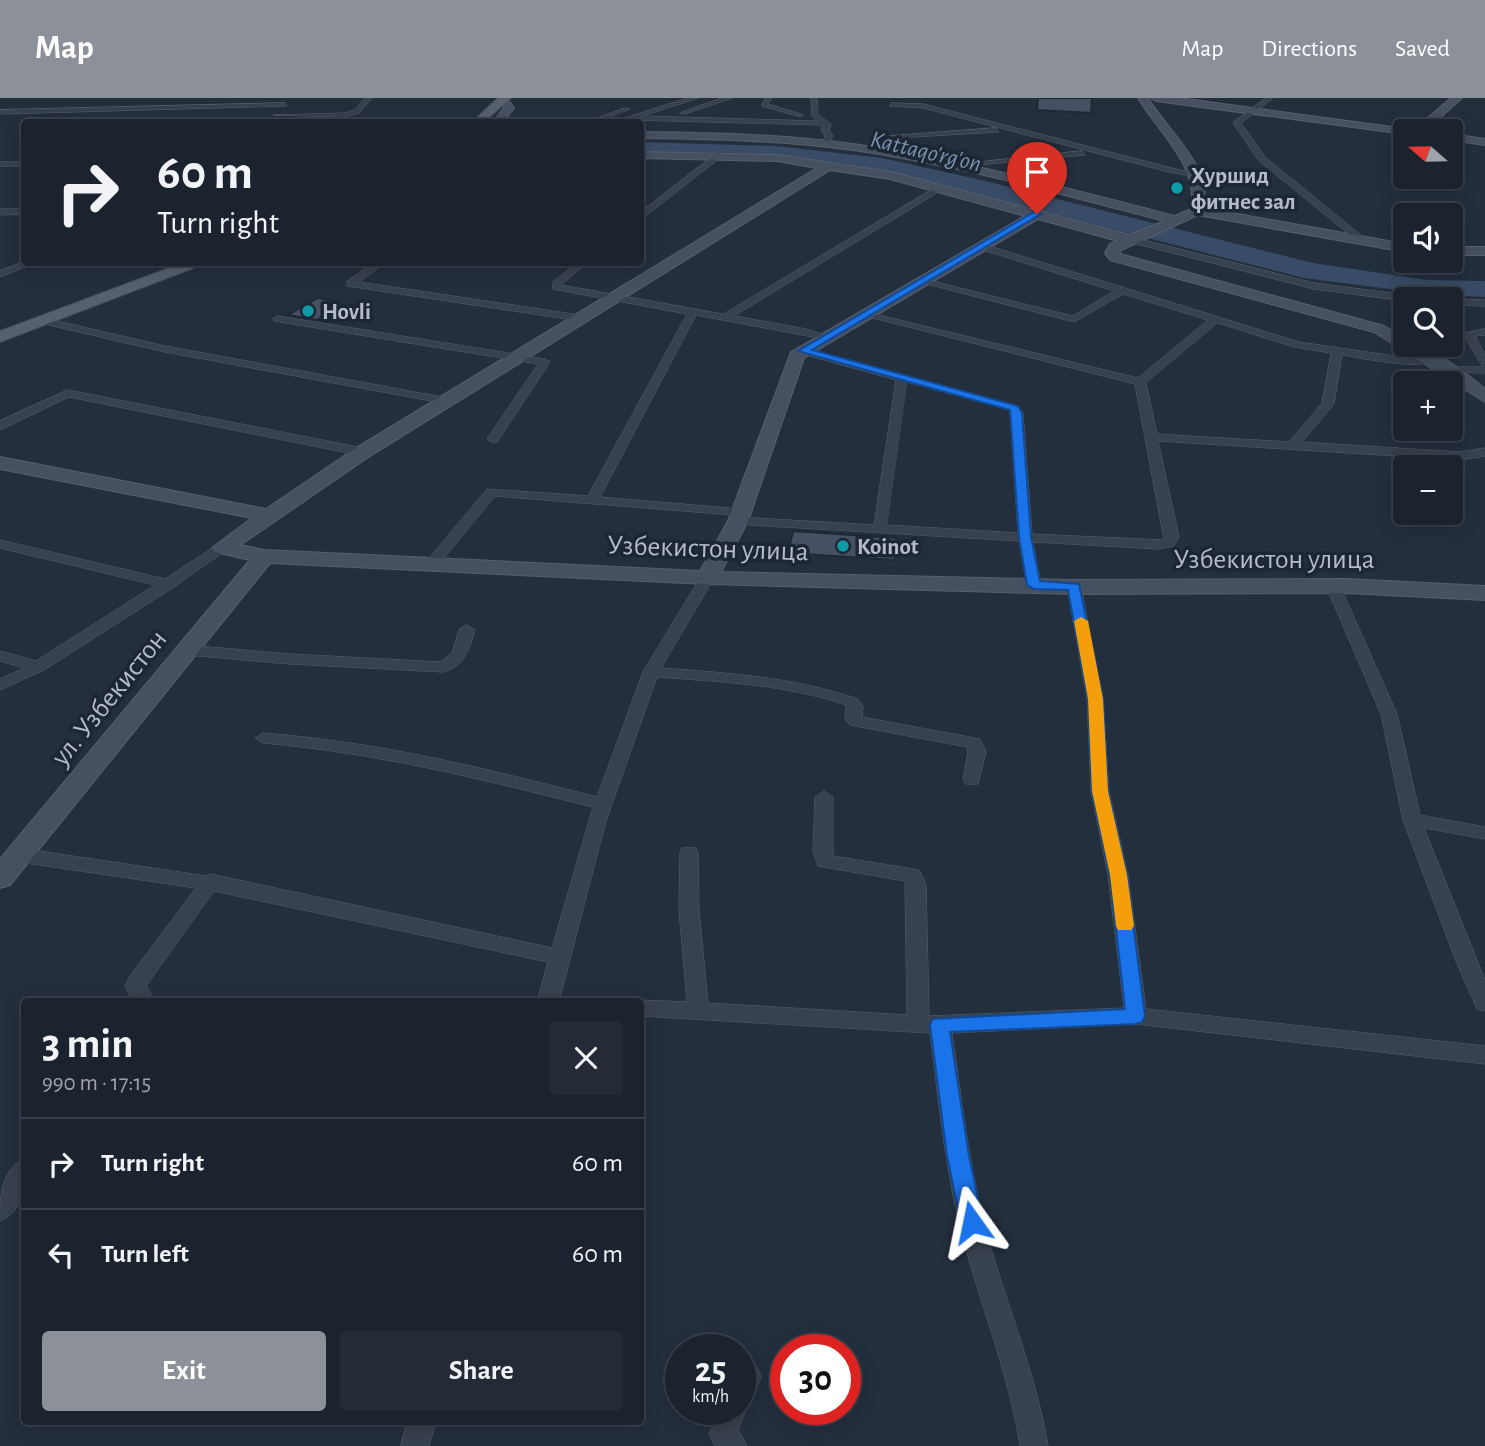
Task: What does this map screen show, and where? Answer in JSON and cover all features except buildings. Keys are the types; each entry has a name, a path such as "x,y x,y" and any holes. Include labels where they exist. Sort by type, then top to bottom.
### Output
{"main road":[{"path":"481,119 504,99"},
{"path":"0,337 190,266"}],"street":[{"path":"273,119 292,98"},
{"path":"276,115 344,115 357,112 369,98"},
{"path":"628,119 695,98"},
{"path":"667,118 729,98"},
{"path":"769,98 764,105 794,114 815,116"},
{"path":"806,98 814,98 815,116 826,132"},
{"path":"1143,98 1195,175 1202,192 1198,211"},
{"path":"1156,98 1393,129"},
{"path":"1270,98 1237,123 1262,159 1364,242"},
{"path":"1433,119 1457,98"},
{"path":"500,119 509,108 504,99"},
{"path":"893,115 892,101 923,106 1195,175"},
{"path":"923,106 950,103"},
{"path":"0,112 285,105"},
{"path":"599,119 635,106"},
{"path":"632,118 667,118 826,132 892,153 956,165 1172,221"},
{"path":"644,124 826,132"},
{"path":"892,153 893,125"},
{"path":"894,136 931,136 1010,129"},
{"path":"644,135 760,138 826,132"},
{"path":"1463,139 1485,142"},
{"path":"956,165 1096,151"},
{"path":"644,155 776,158 891,176 1314,286 1393,296"},
{"path":"644,215 720,155"},
{"path":"0,164 21,164"},
{"path":"0,685 38,667 169,584 363,452 828,166"},
{"path":"725,317 941,188"},
{"path":"1393,246 1198,211 1131,238 1115,247 1112,253 1115,257 1379,329 1448,370 1485,397"},
{"path":"0,212 21,212"},
{"path":"549,998 603,804 651,672 707,579 739,517 797,355 1037,214"},
{"path":"983,247 1298,345 1402,360 1430,360"},
{"path":"1463,251 1485,251"},
{"path":"0,274 22,266"},
{"path":"376,266 350,284 580,318"},
{"path":"578,266 555,284 556,287 806,332 825,338"},
{"path":"924,282 1074,319 1121,291"},
{"path":"1463,302 1485,303"},
{"path":"592,500 693,311"},
{"path":"866,315 1140,383"},
{"path":"278,319 545,362 493,439"},
{"path":"44,321 165,349 448,401"},
{"path":"1140,383 1214,321"},
{"path":"1485,332 1468,334 1485,364"},
{"path":"803,351 1014,408 1017,413 1025,537 1034,585"},
{"path":"1292,446 1328,404 1337,351"},
{"path":"1448,370 1485,370"},
{"path":"880,528 902,377"},
{"path":"430,566 492,492 880,528 1159,545 1169,543 1172,537 1154,437 1140,383"},
{"path":"0,426 68,393 363,452"},
{"path":"1154,437 1460,456 1485,452"},
{"path":"0,463 267,516"},
{"path":"0,544 169,584"},
{"name":"Узбекистон улица","path":"222,548 264,555 430,566 707,579 1074,587 1333,586 1485,593"},
{"name":"ул. Узбекистон","path":"0,878 264,555"},
{"path":"1333,586 1389,714 1412,820 1476,962 1485,1003"},
{"path":"1074,587 1095,699 1100,791 1118,875 1136,1016"},
{"path":"187,650 290,659 443,667 454,664 459,659 467,630"},
{"path":"0,656 38,667"},
{"path":"651,672 790,684 823,691 852,702 855,707 853,719 856,721 974,743 977,752 972,780"},
{"path":"263,738 335,744 441,763 603,804"},
{"path":"824,797 822,851 825,861 913,876 916,885 929,1024 977,1244 1030,1410 1034,1446"},
{"path":"1412,820 1485,833"},
{"path":"690,853 689,910 698,1011"},
{"path":"19,855 112,865 211,881 560,957"},
{"path":"138,998 140,994 135,986 137,982 211,881"},
{"path":"644,1008 929,1024 1136,1016 1485,1055"},
{"path":"0,1210 21,1175"},
{"path":"415,1446 421,1425"},
{"path":"726,1425 723,1434 733,1446"}],"water":[{"path":"644,142 776,146 882,158 1313,263 1426,280 1485,281 1485,297 1463,296 1463,287 1393,287 1393,289 1304,278 914,178 846,164 738,153 644,152"}],"slow traffic":[{"path":"1081,621 1095,699 1100,791 1118,875 1125,926"}],"place":[{"name":"Хуршид фитнес зал","path":"1177,188"},
{"name":"Hovli","path":"308,311"},
{"name":"Koinot","path":"843,546"}],"route":[{"path":"972,1222 958,1156 940,1025 1136,1016 1118,875 1100,791 1095,699 1087,649 1074,587 1034,585 1025,537 1017,413 1014,408 803,351 1037,214"}],"water label":[{"name":"Kattaqo'rg'on","path":"926,151"}]}
